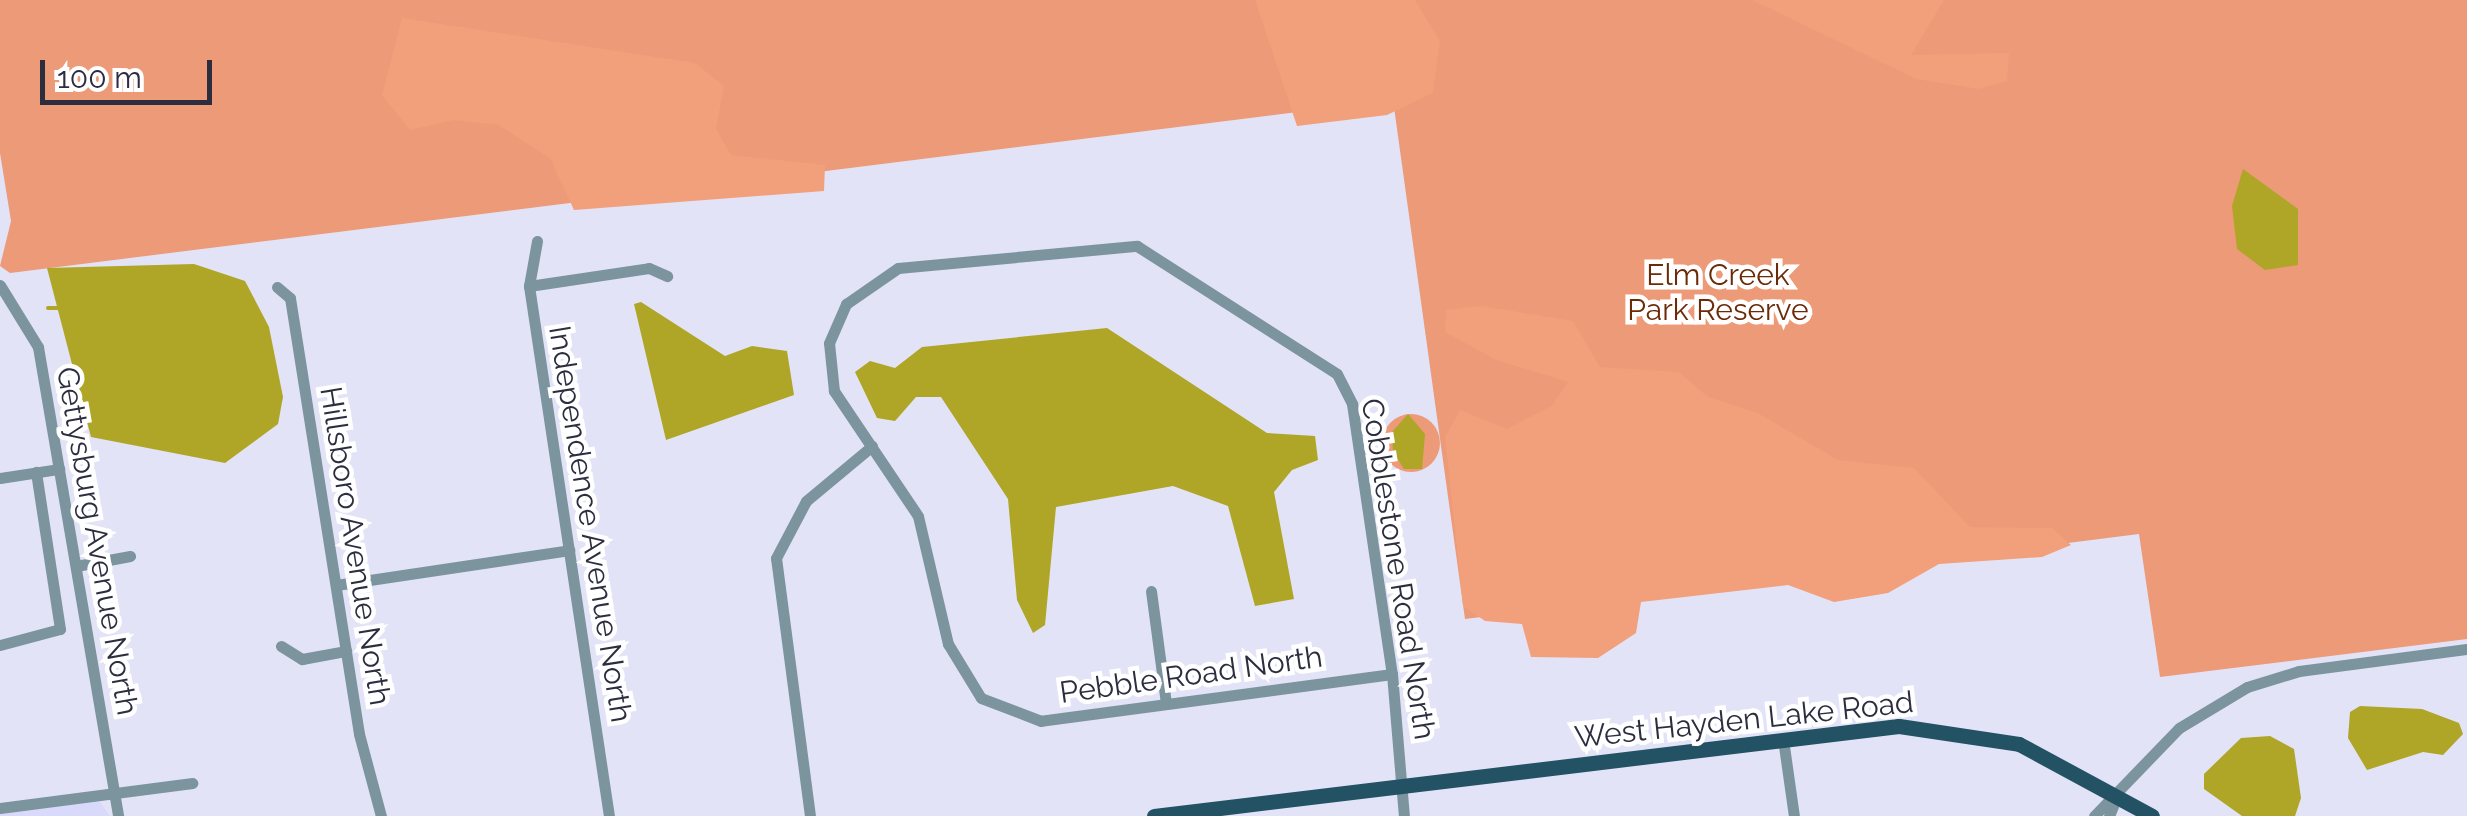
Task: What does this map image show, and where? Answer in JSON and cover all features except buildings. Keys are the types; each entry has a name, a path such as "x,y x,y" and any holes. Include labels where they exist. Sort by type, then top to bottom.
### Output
{"main road":[{"name":"West Hayden Lake Road","path":"1154,816 1880,727 1958,730 2038,751 2119,792 2152,816"}],"street":[{"name":"Independence Avenue North","path":"538,241 529,286 609,816"},
{"name":"Cobblestone Road North","path":"872,446 840,408 828,360 838,315 865,284 922,264 1137,246 1337,374 1352,404 1392,674 1404,816"},
{"path":"529,286 649,268 666,276"},
{"name":"Gettysburg Avenue North","path":"0,286 33,330 118,816"},
{"name":"Hillsboro Avenue North","path":"277,287 290,298 346,651 381,816"},
{"path":"810,816 776,558 806,501 872,446"},
{"name":"Pebble Road North","path":"872,446 918,516 948,644 980,698 1041,721 1392,674"},
{"path":"0,478 59,469"},
{"path":"0,644 60,629 36,472"},
{"path":"336,585 569,550"},
{"path":"76,566 130,556"},
{"path":"1151,592 1166,703"},
{"path":"281,646 302,658 346,651"},
{"path":"2094,816 2180,728 2248,687 2299,671 2467,649"},
{"path":"1783,739 1794,816"},
{"path":"0,808 114,790 192,783"},
{"path":"2109,816 2119,792"}],"shaded area":[{"path":"1255,0 1415,0 1440,41 1433,93 1387,115 1297,126"},
{"path":"1752,0 1944,0 1911,55 2009,53 2007,81 1979,89 1916,79"},
{"path":"402,18 695,63 724,86 716,129 731,155 825,165 824,191 574,210 550,158 498,125 454,120 410,130 382,95"},
{"path":"2243,169 2298,209 2298,265 2265,270 2237,249 2232,206"},
{"path":"194,264 245,281 269,327 283,397 278,424 225,463 91,437 47,268"},
{"path":"641,302 725,356 752,346 787,351 794,395 666,440 634,304"},
{"path":"1481,306 1573,321 1600,367 1679,372 1708,397 1758,413 1838,460 1914,468 1970,527 2052,528 2071,545 2042,557 1939,564 1888,593 1834,602 1788,585 1641,602 1636,633 1598,658 1531,657 1522,624 1485,621 1463,606 1445,437 1460,410 1507,429 1551,406 1568,382 1496,360 1445,332 1446,310"},
{"path":"1107,328 1267,433 1315,436 1318,460 1292,470 1274,492 1294,599 1255,606 1228,506 1173,486 1056,507 1045,625 1033,633 1017,600 1008,499 941,397 916,397 895,421 877,418 855,372 870,361 895,368 922,347"},
{"path":"1408,414 1425,434 1422,469 1404,469 1393,452 1392,432"},
{"path":"2360,706 2422,709 2459,723 2463,734 2443,755 2423,752 2367,770 2348,738 2350,712"},
{"path":"2270,736 2294,749 2301,798 2295,816 2242,816 2204,789 2204,774 2241,738"},
{"path":"97,798 110,816 0,816 0,814"}],"green space":[{"name":"Elm Creek Park Reserve","path":"0,0 2467,0 2467,639 2160,677 2139,534 1465,619 1393,100 10,273 0,266 11,221 0,153"},
{"path":"1411,414 1432,422 1440,443 1432,464 1411,472 1390,464 1382,443 1390,422"}],"waterway":[{"path":"48,308 58,308"}]}
